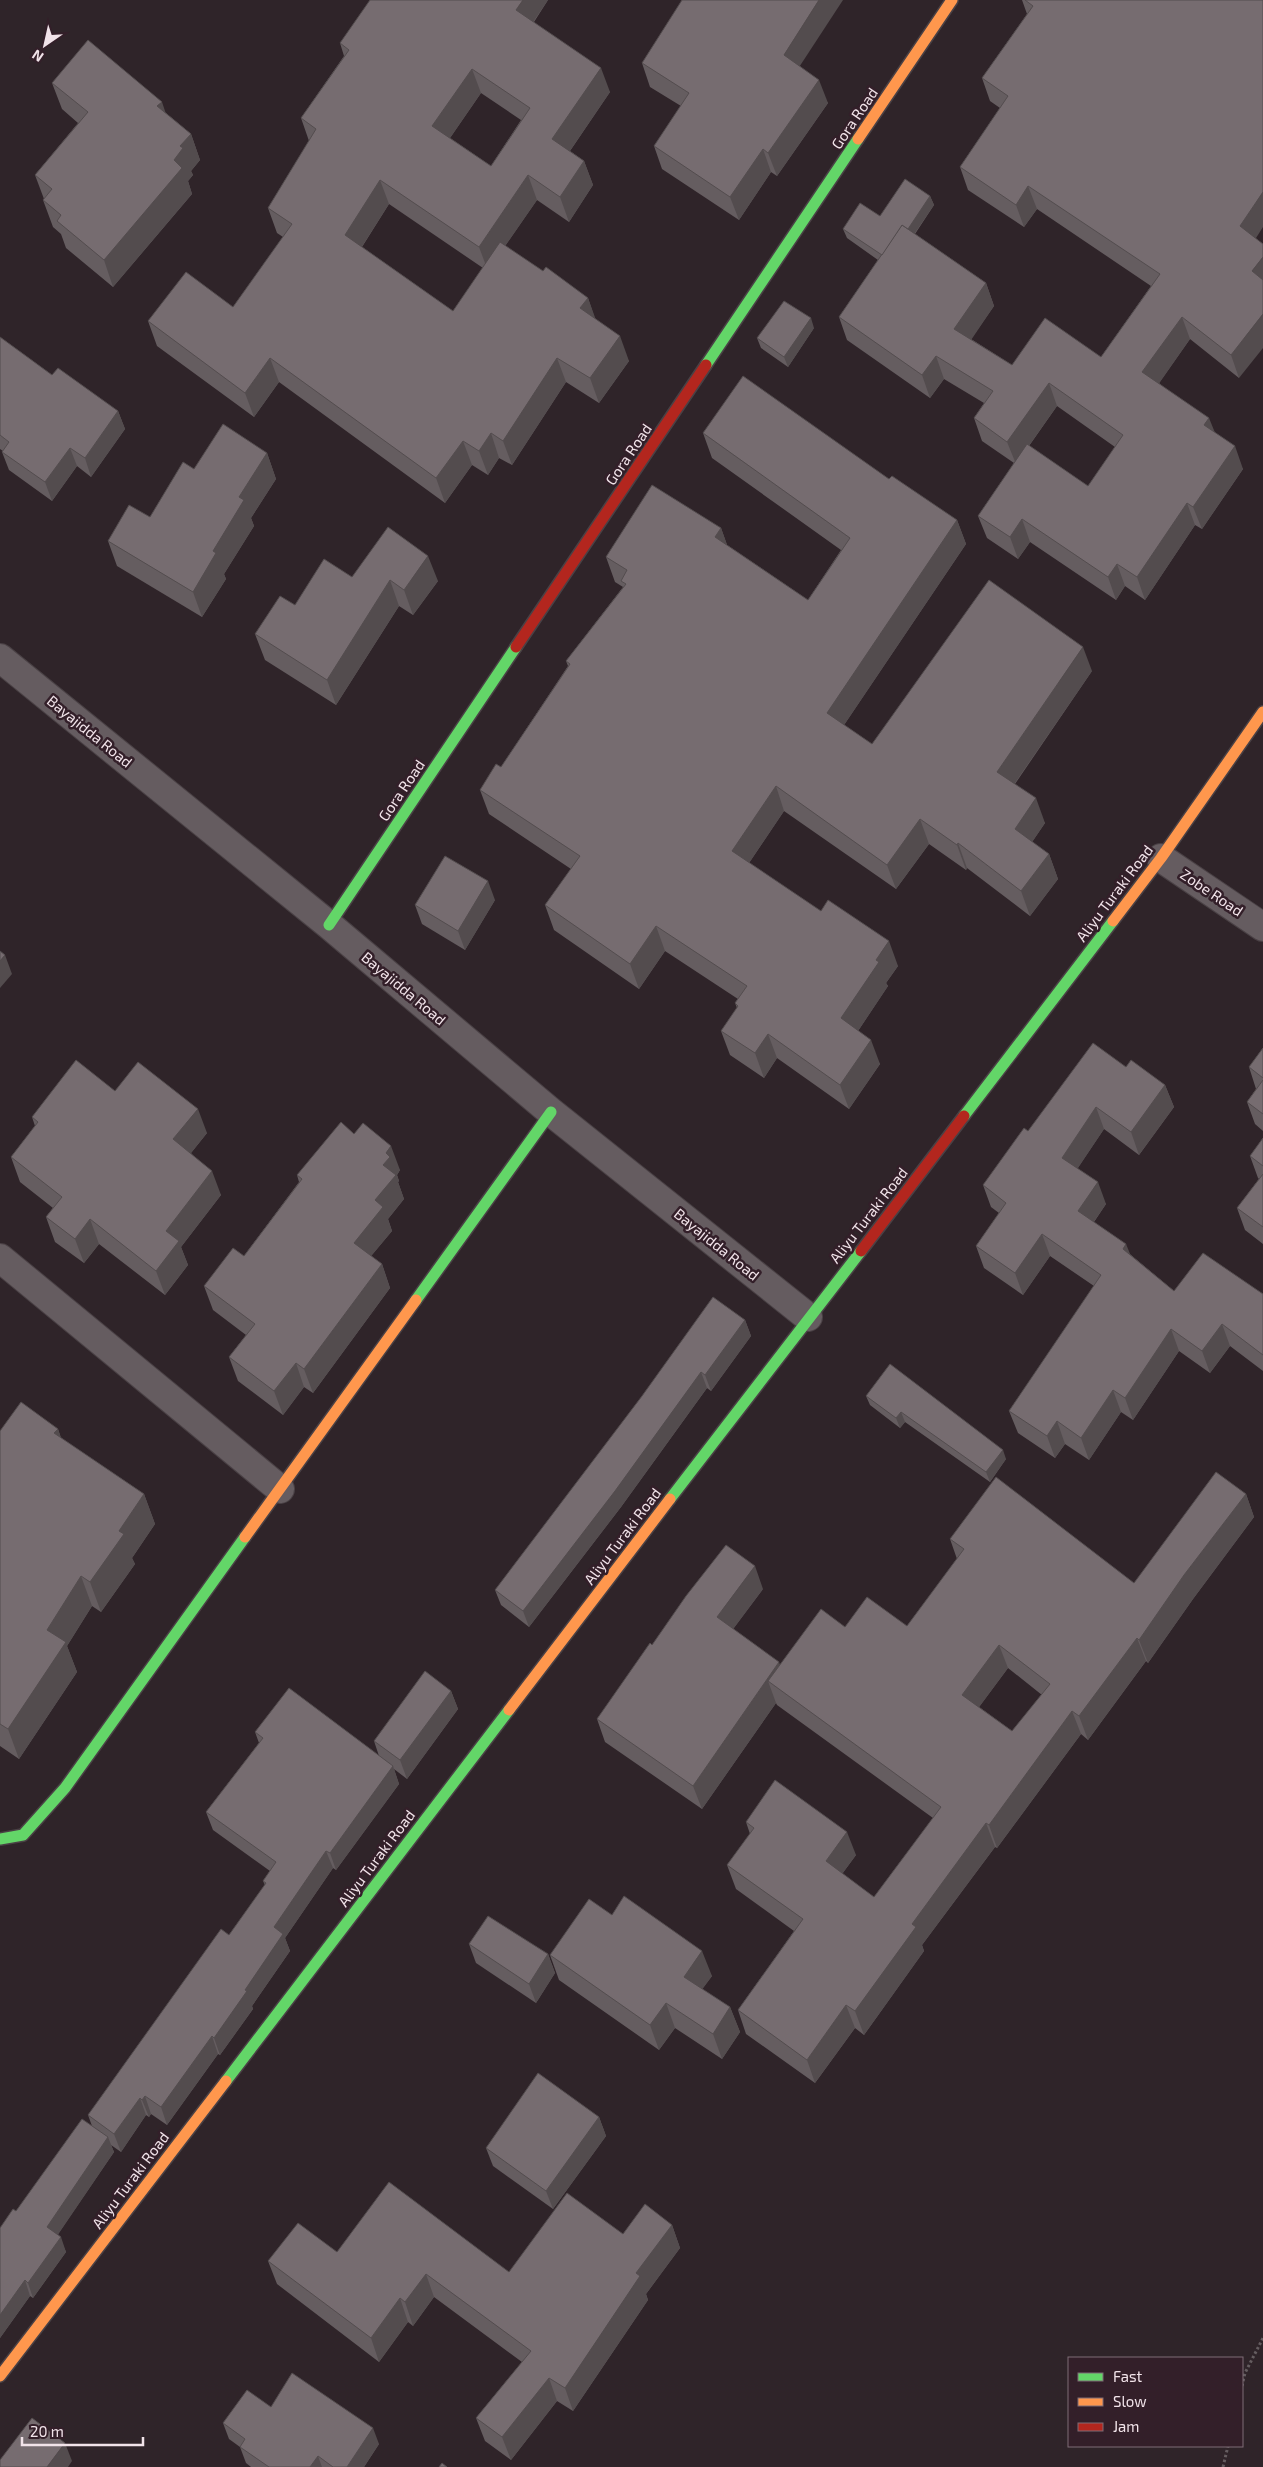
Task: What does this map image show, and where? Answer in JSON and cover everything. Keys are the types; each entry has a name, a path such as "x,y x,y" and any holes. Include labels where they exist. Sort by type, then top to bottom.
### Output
{"street":[{"name":"Gora Road","path":"328,925 952,0"},
{"name":"Bayajidda Road","path":"0,658 328,925 551,1112 808,1317"},
{"name":"Aliyu Turaki Road","path":"0,2376 808,1317 1161,858 1263,712"},
{"name":"Zobe Road","path":"1161,858 1263,927"},
{"path":"0,1839 23,1835 65,1788 551,1112"},
{"path":"0,1258 280,1489"}],"path":[{"path":"1243,2382 1245,2373 1263,2338"},
{"path":"1223,2467 1228,2447"}],"building":[{"path":"370,0 523,0 516,10 601,68 552,139 584,161 560,197 528,175 479,247 380,180 345,235 453,311 500,242 543,271 546,267 588,298 580,308 620,336 590,378 557,358 503,441 491,433 479,451 463,441 436,478 270,358 245,393 148,321 186,272 233,307 292,224 268,208 316,129 301,118 349,50 340,43","holes":["472,69 530,108 491,166 432,126"]},
{"path":"682,0 819,0 784,55 819,80 768,153 763,149 730,197 654,146 689,93 642,63"},
{"path":"1025,0 1263,0 1263,192 1240,226 1263,244 1263,257 1252,271 1263,280 1263,314 1231,355 1182,317 1142,372 1209,418 1204,425 1235,446 1193,507 1187,503 1137,577 1117,564 1108,577 1022,519 1010,537 978,516 1027,444 1088,486 1123,435 1049,383 1007,442 974,418 993,391 936,356 922,375 839,317 902,225 986,283 954,329 1012,365 1045,318 1101,357 1160,274 1028,186 1016,205 960,167 1008,96 982,78 1033,6"},
{"path":"88,40 162,102 157,106 191,134 180,146 183,148 174,160 182,168 104,260 57,221 61,215 43,200 52,189 35,175 88,112 52,83"},
{"path":"905,179 930,196 908,229 902,225 882,255 843,229 860,203 880,216"},
{"path":"784,301 811,318 784,357 757,338"},
{"path":"0,337 52,375 58,368 118,411 85,458 70,448 45,482 2,452 9,442 0,435"},
{"path":"743,376 889,479 892,476 957,520 827,713 872,744 989,580 1083,647 997,772 1036,798 1015,829 1049,854 1021,891 958,843 957,845 920,819 887,865 776,786 732,851 821,911 828,900 889,941 876,960 879,962 841,1018 871,1040 840,1085 768,1034 755,1053 721,1031 738,1006 735,1003 747,986 656,926 630,964 545,905 580,856 480,790 496,764 501,767 570,664 566,661 626,584 621,581 627,570 606,557 652,485 721,528 715,537 808,600 850,538 703,433"},
{"path":"223,424 267,453 239,497 244,500 213,551 216,553 193,592 108,541 129,505 150,517 183,462 194,469"},
{"path":"388,527 428,556 404,590 390,580 327,680 255,634 280,596 295,605 324,559 352,577"},
{"path":"445,856 488,881 458,931 415,905"},
{"path":"0,951 5,955 0,961"},
{"path":"1093,1043 1126,1067 1131,1060 1165,1085 1131,1132 1096,1107 1062,1158 1098,1182 1078,1211 1126,1244 1123,1249 1174,1291 1203,1253 1263,1294 1263,1355 1222,1324 1202,1351 1171,1329 1125,1398 1113,1390 1081,1438 1057,1421 1047,1436 1009,1411 1101,1275 1042,1234 1015,1273 976,1246 1006,1203 983,1185 1024,1128 1028,1131"},
{"path":"1263,1048 1263,1078 1249,1067"},
{"path":"76,1060 115,1091 138,1062 198,1109 173,1139 212,1171 166,1231 179,1241 156,1271 90,1219 75,1239 46,1217 62,1197 11,1157 38,1122 32,1117"},
{"path":"1263,1080 1263,1114 1247,1102"},
{"path":"341,1122 354,1134 363,1123 391,1146 386,1153 390,1157 383,1165 396,1175 375,1200 383,1207 354,1243 382,1264 304,1369 296,1363 274,1391 229,1357 255,1324 204,1286 233,1248 244,1256 302,1179 297,1175"},
{"path":"1263,1138 1263,1166 1250,1156"},
{"path":"1263,1174 1263,1227 1237,1208"},
{"path":"713,1297 745,1320 705,1375 701,1372 615,1491 523,1611 495,1590 642,1396"},
{"path":"890,1364 1003,1450 986,1472 901,1412 896,1418 866,1396"},
{"path":"21,1402 58,1429 54,1433 144,1494 119,1531 124,1534 90,1582 81,1576 47,1630 66,1642 8,1729 0,1724 0,1431"},
{"path":"1216,1472 1246,1494 1184,1575 1139,1640 1137,1638 1079,1716 1072,1711 989,1825 986,1823 912,1924 916,1927 855,2011 846,2005 807,2060 738,2010 803,1919 727,1865 754,1828 746,1822 775,1780 847,1832 826,1861 874,1897 941,1807 768,1681 821,1609 845,1627 867,1597 907,1626 964,1549 950,1539 996,1477 1134,1583","holes":["999,1645 1050,1684 1012,1731 962,1695"]},
{"path":"726,1545 755,1566 717,1617 779,1662 693,1786 597,1719 650,1643 652,1645 686,1596"},
{"path":"425,1671 451,1691 400,1760 374,1741"},
{"path":"289,1688 393,1766 330,1853 326,1851 274,1927 283,1934 245,1990 247,1991 214,2038 212,2036 161,2107 145,2096 142,2100 140,2098 114,2134 88,2115 221,1929 229,1935 266,1883 263,1881 276,1862 206,1812 263,1738 255,1732"},
{"path":"624,1896 702,1951 684,1977 730,2007 713,2034 666,2003 650,2025 550,1955 589,1899 612,1915"},
{"path":"488,1916 548,1954 529,1984 469,1944"},
{"path":"538,2073 599,2117 546,2191 486,2148"},
{"path":"82,2119 108,2137 47,2227 61,2237 28,2283 25,2280 0,2315 0,2228 13,2209 16,2211"},
{"path":"389,2182 509,2272 567,2193 623,2234 645,2204 672,2225 636,2273 640,2276 565,2388 549,2378 502,2437 476,2418 531,2351 426,2274 405,2302 400,2298 371,2338 268,2261 298,2223 337,2252"},
{"path":"292,2373 373,2428 347,2467 333,2467 318,2456 310,2467 269,2467 240,2447 245,2439 223,2423 247,2390 271,2407"},
{"path":"32,2418 65,2443 47,2467 0,2467 0,2460"},
{"path":"442,2463 447,2467 439,2467"}],"traffic: fast":[{"path":"706,365 858,139"},
{"path":"329,925 516,647"},
{"path":"964,1116 1113,921"},
{"path":"416,1300 551,1112"},
{"path":"670,1499 861,1251"},
{"path":"0,1839 23,1835 65,1788 245,1537"},
{"path":"226,2081 509,1710"}],"traffic: slow":[{"path":"858,139 952,0"},
{"path":"1113,921 1161,858 1263,712"},
{"path":"245,1537 416,1300"},
{"path":"509,1710 670,1499"},
{"path":"0,2376 226,2081"}],"traffic: jam":[{"path":"516,647 706,365"},
{"path":"861,1251 964,1116"}]}
